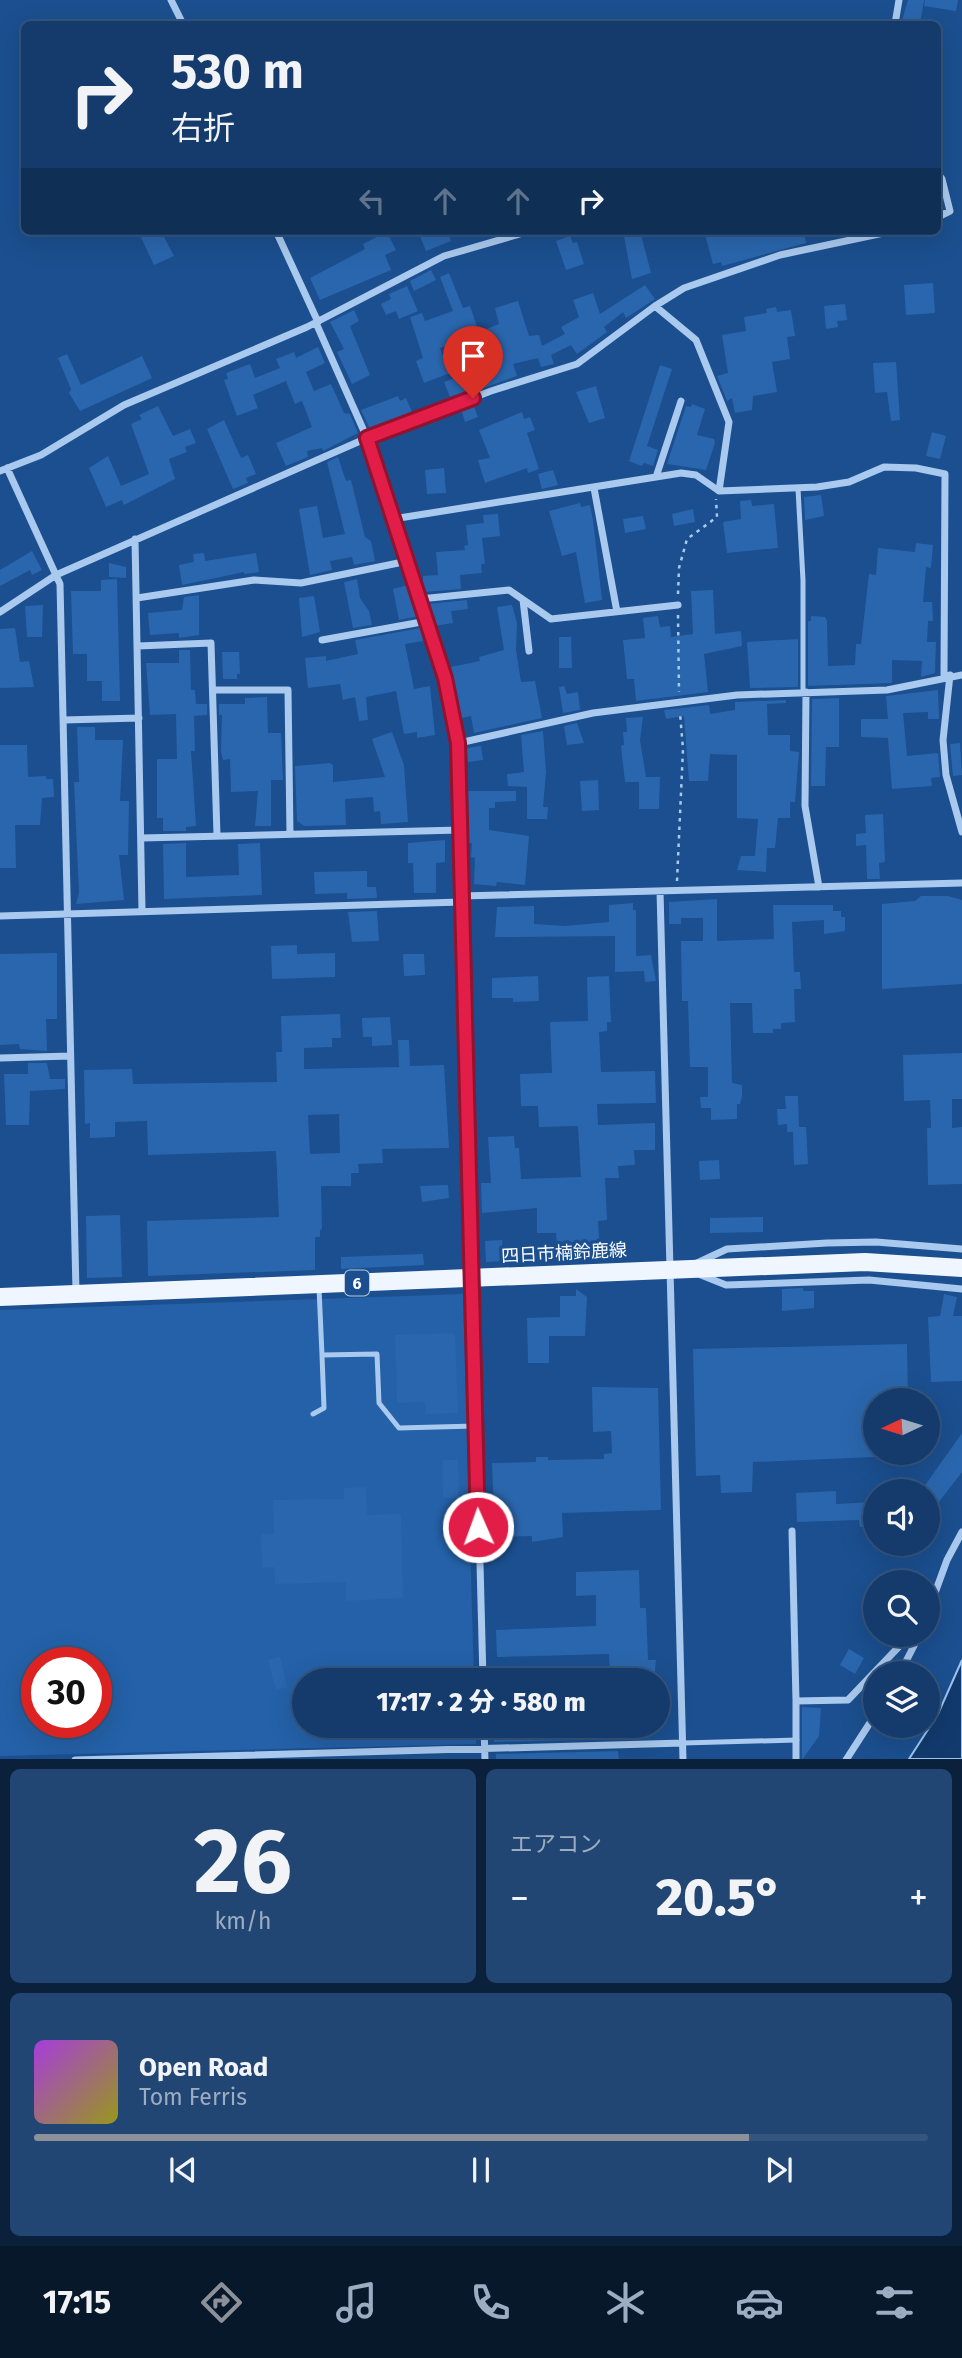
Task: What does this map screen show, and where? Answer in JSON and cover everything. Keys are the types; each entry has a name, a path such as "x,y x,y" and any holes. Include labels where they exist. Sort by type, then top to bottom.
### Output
{"main road":[{"name":"四日市楠鈴鹿線","path":"0,1297 888,1261 962,1268"}],"street":[{"path":"172,0 182,21"},
{"path":"896,21 899,0"},
{"path":"941,177 950,211 941,216"},
{"path":"278,235 367,438 453,707 458,743 483,1668"},
{"path":"76,1294 60,584 4,470 41,455 124,405 317,323 444,256 516,235"},
{"path":"0,612 56,575 367,438 479,395 577,364 655,306 684,288 780,255 874,235"},
{"path":"655,306 695,340 729,422 717,489"},
{"path":"656,478 681,401"},
{"path":"393,519 681,473 696,475 717,489 798,489 849,482 884,467 916,468 945,474 947,677 943,740 946,775 962,832"},
{"path":"594,488 617,612"},
{"path":"135,539 142,911"},
{"path":"137,598 254,580 301,583 408,561"},
{"path":"420,599 509,590 551,619 678,605"},
{"path":"523,600 528,651"},
{"path":"322,640 427,621"},
{"path":"138,646 211,643 217,835"},
{"path":"458,743 593,713 737,695 887,690 962,675"},
{"path":"214,690 288,690 290,834"},
{"path":"804,692 805,806 818,887"},
{"path":"64,720 139,718"},
{"path":"142,838 460,830"},
{"path":"0,916 660,891 962,883"},
{"path":"660,891 677,1269 683,1759"},
{"path":"0,1058 70,1056"},
{"path":"677,1269 727,1249 876,1242 962,1249"},
{"path":"677,1269 726,1285 869,1280 962,1289"},
{"path":"792,1531 796,1759"},
{"path":"940,1580 962,1532"},
{"path":"796,1701 848,1700 899,1647"},
{"path":"846,1759 863,1733"},
{"path":"484,1738 485,1759"},
{"path":"75,1759 682,1743"}],"lane":[{"path":"798,489 803,580 804,692"},
{"path":"313,1413 324,1408 319,1285"},
{"path":"322,1355 377,1354 379,1402 399,1429 475,1426"},
{"path":"682,1743 797,1740"}],"path":[{"path":"677,891 683,749 679,702 678,605 683,547 687,539 717,517 717,489"}],"shaded area":[{"path":"463,1294 474,1668 292,1668 292,1738 476,1738 476,1744 0,1756 0,1310"},
{"path":"962,1660 962,1759 909,1759 923,1738 940,1738 940,1710"}],"building":[{"path":"908,0 924,0 920,21 902,21"},
{"path":"925,0 958,0 956,11 924,6"},
{"path":"140,235 163,235 174,256 154,265"},
{"path":"381,235 388,235 396,250 385,255 391,270 320,300 310,278 365,249 363,244"},
{"path":"420,235 449,235 451,241 426,251"},
{"path":"624,235 641,235 651,273 632,279"},
{"path":"705,235 805,235 806,243 722,266 721,262 713,264"},
{"path":"570,236 573,243 577,242 584,264 566,270 556,241"},
{"path":"431,270 436,280 414,291 410,281"},
{"path":"449,273 463,308 470,306 479,332 499,324 495,308 518,301 529,336 539,335 542,346 565,334 561,327 579,317 573,300 593,293 600,314 645,285 655,299 626,318 623,312 604,327 607,332 577,354 571,345 551,355 554,364 541,367 538,358 513,364 517,376 456,398 455,395 450,397 444,382 481,369 469,338 440,348 450,373 424,383 416,361 423,358 410,317 422,313 425,321 453,311 440,277"},
{"path":"933,283 935,313 906,315 904,285"},
{"path":"407,286 418,311 399,319 396,311 386,315 381,304 391,299 389,294"},
{"path":"845,304 847,320 837,321 838,327 826,329 824,306"},
{"path":"776,307 777,312 791,310 795,336 787,337 790,359 772,362 777,392 753,396 752,410 735,413 732,398 727,401 717,376 728,373 722,335 746,331 744,317 767,313 766,309"},
{"path":"354,310 359,321 350,326 370,375 352,384 337,352 344,349 330,322"},
{"path":"318,347 325,363 306,372 314,391 331,384 344,413 350,414 358,433 323,451 322,448 307,451 308,457 286,466 276,443 312,427 302,401 295,404 286,381 253,395 258,408 237,416 224,380 228,379 226,373 250,364 255,378 280,368 276,359 294,352 296,358"},
{"path":"67,354 81,385 142,356 152,378 80,411 69,393 71,389 58,358"},
{"path":"896,362 900,420 891,421 887,392 875,393 873,363"},
{"path":"660,365 672,369 647,446 658,450 653,466 644,463 642,466 629,461"},
{"path":"596,386 605,418 589,423 576,392"},
{"path":"398,396 400,401 406,398 412,412 370,429 361,410"},
{"path":"473,404 478,417 465,422 461,409"},
{"path":"692,404 705,409 697,435 714,439 715,443 706,470 667,464 686,406 691,407"},
{"path":"158,406 173,436 190,429 196,443 185,447 187,452 169,459 175,479 124,505 122,500 106,507 89,468 108,456 121,486 149,474 131,424 142,419 139,415"},
{"path":"522,412 524,419 530,417 535,430 527,433 539,469 528,473 527,468 485,483 478,460 490,458 479,430"},
{"path":"224,420 241,458 248,455 256,474 246,478 248,483 233,489 207,429"},
{"path":"932,432 946,436 940,459 926,456"},
{"path":"338,457 346,481 351,480 365,537 371,541 375,561 354,565 352,557 330,561 332,570 310,575 299,509 317,506 323,538 345,534 327,462"},
{"path":"444,468 446,493 427,494 425,470"},
{"path":"553,470 558,485 542,489 538,474"},
{"path":"821,495 824,516 805,520 804,497"},
{"path":"751,500 752,506 774,504 778,548 727,553 723,522 741,519 740,501"},
{"path":"580,503 581,507 590,505 602,600 585,603 576,552 562,556 549,511"},
{"path":"693,509 695,522 674,526 672,514"},
{"path":"498,514 500,536 482,538 485,564 481,564 482,573 460,575 461,589 424,592 421,583 423,576 438,575 436,552 465,550 464,546 468,545 466,525 484,523 483,515"},
{"path":"643,516 646,529 625,533 623,519"},
{"path":"916,543 933,545 931,568 926,567 923,602 932,602 933,621 928,621 927,642 936,642 935,673 921,677 922,661 892,660 892,683 808,686 808,621 811,621 811,616 825,617 827,621 828,666 855,665 856,644 861,644 869,574 876,575 878,548 915,552"},
{"path":"32,551 42,570 32,575 30,570 0,586 0,570"},
{"path":"204,553 205,561 256,553 259,572 244,572 182,585 179,565 194,562 193,554"},
{"path":"109,563 126,567 126,578 109,577"},
{"path":"117,579 120,701 102,701 102,681 87,681 87,654 73,654 71,591 101,591 101,580"},
{"path":"357,579 360,598 369,611 372,625 353,628 344,582"},
{"path":"408,585 419,616 399,620 393,589"},
{"path":"713,590 715,634 741,631 742,646 704,654 708,692 636,701 634,679 627,679 623,640 645,638 643,618 658,616 660,627 670,626 671,637 693,634 691,591"},
{"path":"199,595 199,635 179,638 179,633 150,635 148,613 182,610 184,597"},
{"path":"314,596 320,632 302,637 299,598"},
{"path":"467,600 468,609 451,611 453,623 434,626 428,604"},
{"path":"43,605 42,637 27,637 25,606"},
{"path":"512,605 517,623 516,650 521,682 535,681 542,718 474,733 471,716 461,718 451,667 480,661 479,657 504,650 497,607"},
{"path":"15,628 20,662 29,661 34,687 0,688 0,629"},
{"path":"421,628 423,641 405,644 414,689 430,686 435,735 417,738 417,732 404,734 396,691 366,697 368,720 359,721 355,697 343,700 340,684 308,688 305,658 326,656 326,661 358,654 355,640"},
{"path":"559,637 571,637 572,668 559,668"},
{"path":"798,639 798,687 750,688 747,642"},
{"path":"179,650 190,650 191,690 195,690 196,704 207,704 207,715 194,716 195,751 191,751 196,826 186,827 186,831 163,831 163,818 157,818 157,759 177,759 176,714 150,715 146,663 179,663"},
{"path":"222,652 239,652 240,674 237,674 237,679 223,679"},
{"path":"564,686 567,694 578,692 580,710 563,713 559,687"},
{"path":"938,690 939,719 928,719 928,712 903,713 907,756 938,753 940,777 931,778 932,786 892,789 888,738 861,737 861,719 888,719 886,696"},
{"path":"267,697 268,733 281,733 283,780 271,780 271,826 255,826 258,791 231,792 230,759 223,760 221,751 222,715 219,715 219,704 245,704 245,698"},
{"path":"839,698 839,747 826,747 825,786 811,786 812,699"},
{"path":"786,700 786,703 767,704 768,735 790,735 790,751 799,752 795,802 790,802 790,818 778,818 775,848 767,848 766,872 737,870 741,856 755,856 758,819 737,818 737,755 710,754 708,781 689,781 684,716 666,719 664,710 709,705 710,714 735,710 735,702"},
{"path":"643,717 640,740 646,777 660,777 659,809 639,809 639,782 625,782 621,746 624,745 623,732 627,732 626,718"},
{"path":"577,723 584,743 567,745 564,726"},
{"path":"77,727 95,727 95,740 123,740 120,801 129,801 128,855 119,855 124,900 76,904 79,893 74,782 79,782"},
{"path":"543,731 546,772 543,807 548,807 547,819 527,819 527,787 508,786 507,774 524,772 521,735"},
{"path":"392,732 404,765 408,822 381,824 380,811 374,812 373,797 345,799 346,825 304,826 297,821 295,766 330,763 333,765 333,782 385,777 372,739"},
{"path":"960,743 962,775 953,776 950,744"},
{"path":"0,745 27,745 28,777 46,776 46,779 53,779 54,797 42,798 40,825 15,825 16,868 0,868"},
{"path":"481,746 483,760 468,762 466,748"},
{"path":"598,780 599,810 582,811 580,781"},
{"path":"468,791 516,791 516,801 495,802 495,808 489,808 489,830 529,836 525,885 497,882 496,886 474,884 475,858 471,857 472,843 469,843"},
{"path":"883,814 885,862 879,863 880,879 867,879 866,845 856,846 856,834 866,833 865,815"},
{"path":"445,840 445,862 436,863 436,893 414,893 413,863 408,863 408,843"},
{"path":"186,843 186,877 239,875 238,844 260,843 262,895 164,899 163,844"},
{"path":"367,871 367,887 376,887 377,898 347,899 347,893 315,894 314,872"},
{"path":"921,896 948,896 962,900 962,984 882,989 882,904 915,901"},
{"path":"717,899 717,941 774,939 773,905 833,905 833,911 841,911 841,917 845,917 845,931 824,934 824,920 792,922 794,972 800,972 801,989 794,989 795,1022 781,1023 781,1029 773,1029 773,1033 753,1033 752,1003 730,1003 732,1083 742,1085 742,1096 740,1104 737,1104 737,1119 711,1120 711,1108 701,1108 700,1097 708,1097 708,1067 690,1067 688,1001 682,1001 681,941 703,941 703,918 681,918 681,924 669,924 669,902"},
{"path":"633,903 633,910 636,910 636,956 651,955 656,981 645,982 644,971 615,972 615,936 495,937 497,907 534,906 534,924 565,926 609,922 609,905"},
{"path":"377,911 379,941 352,942 348,912"},
{"path":"297,945 297,954 335,953 335,977 272,979 271,946"},
{"path":"57,953 57,1019 46,1019 47,1051 20,1049 19,1044 0,1045 0,954"},
{"path":"403,954 424,954 425,975 404,976"},
{"path":"538,976 539,1001 513,1002 513,998 492,998 492,978"},
{"path":"609,976 611,1022 607,1022 607,1031 599,1032 601,1072 655,1071 656,1103 597,1104 598,1125 655,1123 655,1150 634,1150 635,1165 618,1166 619,1178 605,1178 607,1220 598,1221 600,1257 575,1258 575,1253 570,1253 570,1250 557,1250 556,1233 537,1233 537,1208 482,1213 481,1183 491,1183 488,1137 514,1136 515,1148 519,1148 521,1179 581,1177 578,1126 539,1127 538,1106 521,1106 520,1074 552,1073 550,1022 588,1021 587,977"},
{"path":"340,1014 341,1038 332,1038 332,1047 304,1048 304,1069 399,1067 398,1040 409,1040 410,1066 444,1065 449,1148 382,1149 383,1163 358,1164 359,1173 351,1173 351,1186 321,1186 322,1229 320,1237 315,1237 315,1270 148,1276 147,1221 279,1217 276,1151 148,1155 147,1121 115,1122 115,1137 90,1138 90,1123 85,1124 84,1070 132,1069 133,1084 277,1082 276,1052 282,1052 281,1016","holes":["339,1114 340,1153 310,1154 308,1115"]},
{"path":"390,1017 392,1045 372,1046 372,1037 363,1037 362,1018"},
{"path":"962,1053 962,1099 952,1099 952,1128 962,1127 962,1184 928,1185 927,1128 931,1128 930,1100 904,1101 903,1055"},
{"path":"28,1063 47,1063 50,1079 65,1079 65,1089 30,1091 29,1125 6,1125 4,1074 28,1074"},
{"path":"785,1096 798,1096 799,1127 806,1127 808,1164 794,1165 793,1132 787,1132 787,1124 778,1125 777,1109 786,1109"},
{"path":"719,1160 720,1179 700,1180 699,1161"},
{"path":"448,1185 449,1198 422,1202 420,1186"},
{"path":"120,1215 122,1277 87,1278 86,1216"},
{"path":"763,1217 763,1232 710,1233 710,1218"},
{"path":"502,1240 503,1261 486,1262 485,1241"},
{"path":"423,1254 424,1265 341,1269 341,1257"},
{"path":"803,1288 803,1291 814,1291 814,1308 782,1311 782,1289"},
{"path":"576,1289 587,1297 585,1336 549,1336 549,1363 528,1363 527,1318 560,1317 560,1296 576,1296"},
{"path":"944,1294 957,1297 953,1316 962,1316 962,1381 931,1382 928,1317 940,1316"},
{"path":"455,1333 458,1413 426,1414 425,1402 397,1403 395,1335"},
{"path":"907,1344 908,1388 863,1388 863,1457 753,1462 752,1492 721,1493 720,1475 696,1476 693,1349"},
{"path":"592,1387 658,1388 661,1510 562,1513 563,1537 532,1542 532,1536 499,1537 499,1514 494,1514 492,1463 536,1462 536,1457 548,1457 548,1460 604,1459 604,1454 612,1453 611,1431 593,1432"},
{"path":"962,1433 962,1472 940,1501 940,1479 929,1479"},
{"path":"442,1460 458,1460 459,1498 443,1498"},
{"path":"366,1487 367,1515 401,1514 403,1598 346,1601 346,1582 275,1584 274,1567 262,1568 261,1534 274,1534 273,1500 344,1499 344,1488"},
{"path":"836,1491 836,1504 863,1503 863,1527 860,1527 859,1520 797,1522 796,1493"},
{"path":"639,1570 640,1608 646,1608 648,1660 656,1660 655,1668 610,1668 609,1654 497,1657 496,1630 596,1626 596,1595 576,1596 576,1572"},
{"path":"849,1649 864,1658 855,1674 840,1665"},
{"path":"280,1657 287,1687 276,1690 268,1660"},
{"path":"802,1707 821,1708 819,1736 802,1759"},
{"path":"494,1738 613,1738 613,1739 494,1742"},
{"path":"618,1751 619,1759 496,1759 496,1754"}],"route":[{"path":"473,398 367,438 445,678 453,707 458,743 478,1527"}]}
